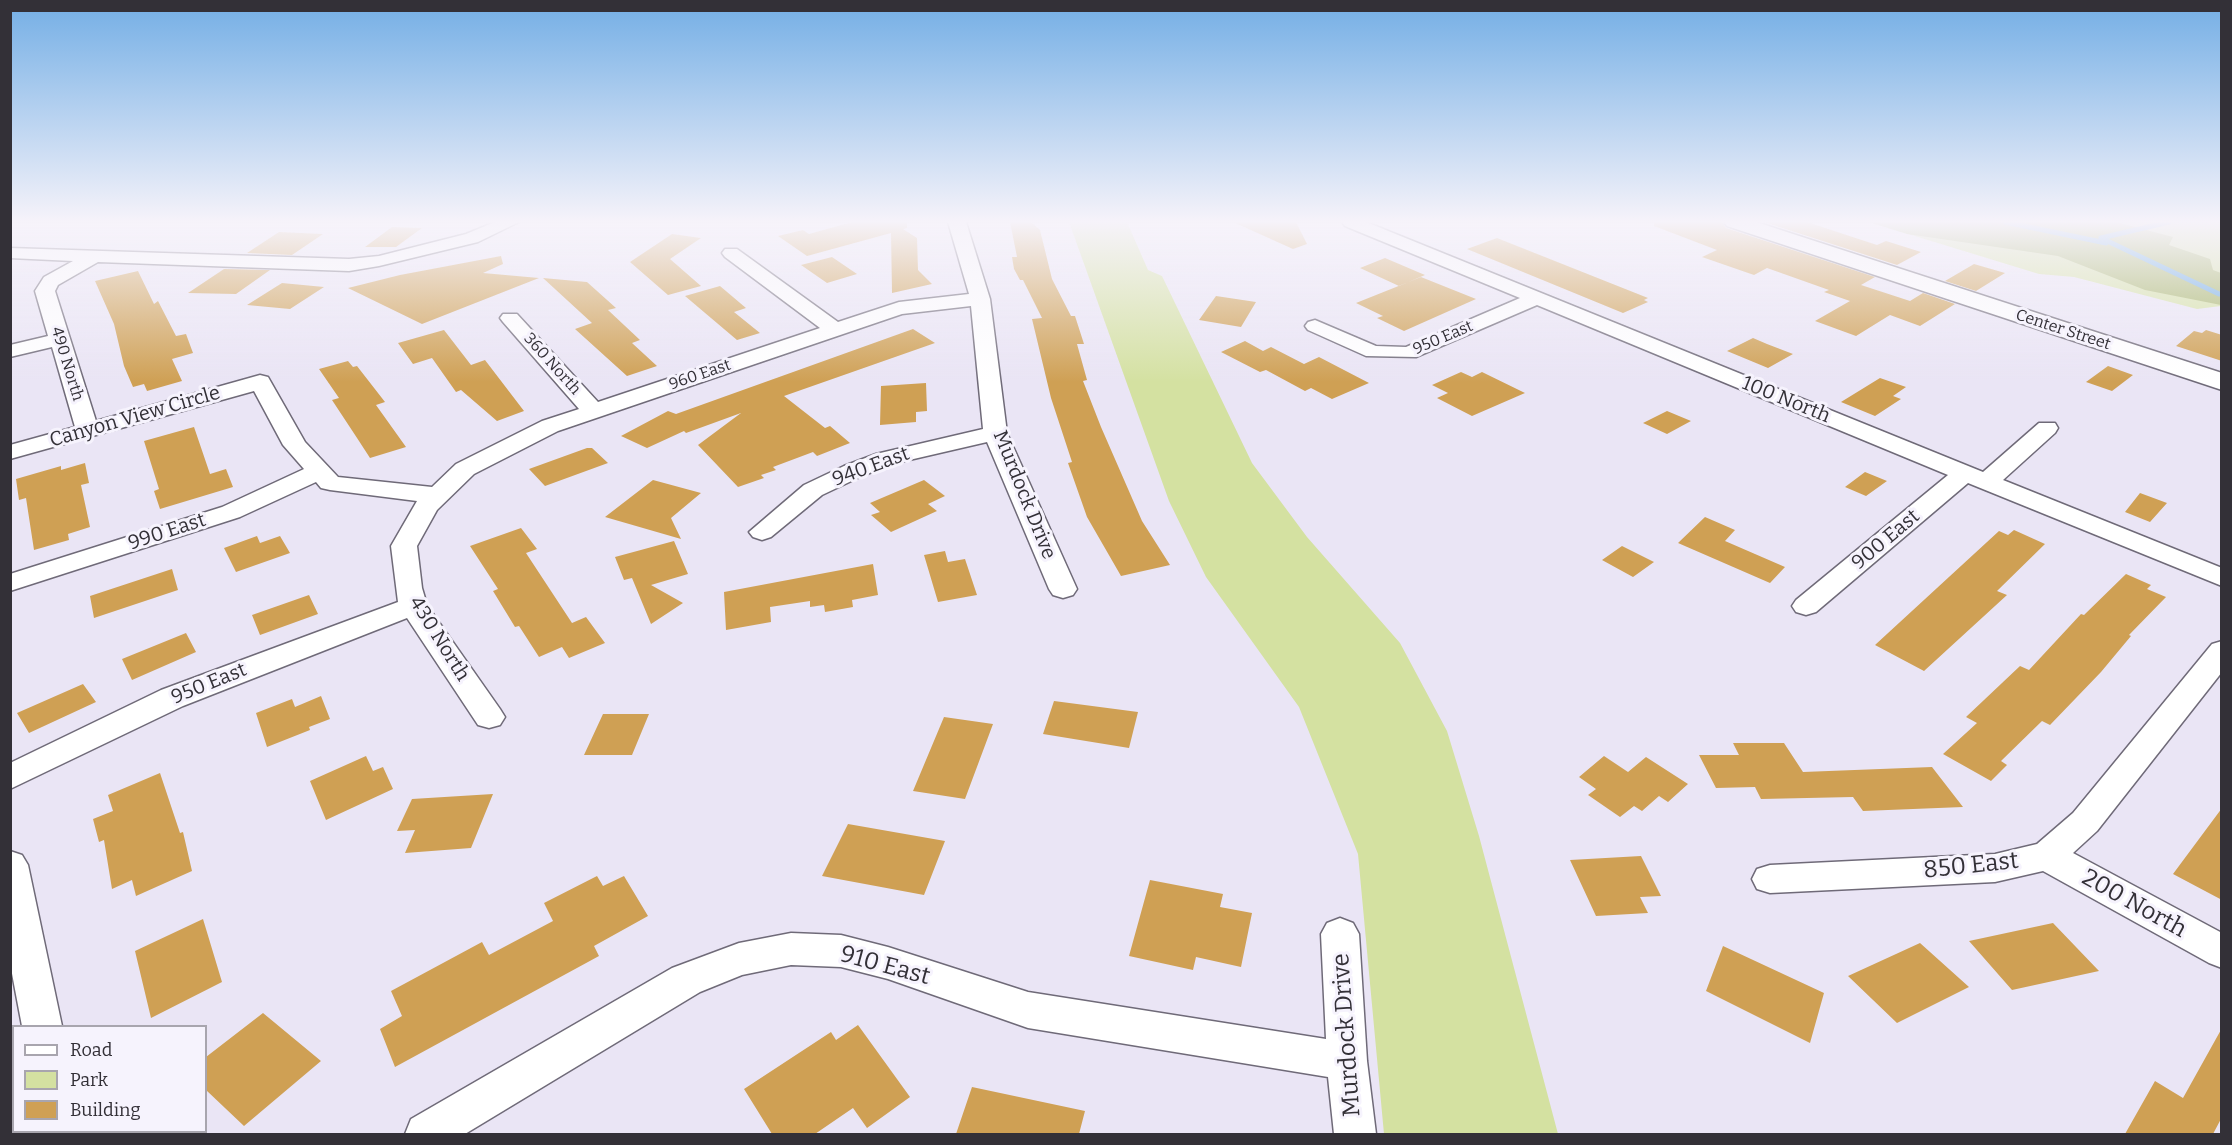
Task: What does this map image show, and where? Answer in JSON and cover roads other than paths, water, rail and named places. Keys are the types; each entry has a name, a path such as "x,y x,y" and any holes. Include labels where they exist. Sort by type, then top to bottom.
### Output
{"street":[{"name":"490 North","path":"61,275 51,281 45,291 87,430"},
{"path":"762,275 835,329"},
{"name":"Murdock Drive","path":"973,275 980,298 995,433 1063,589"},
{"name":"100 North","path":"1481,275 2222,578"},
{"name":"Center Street","path":"1897,275 2222,382"},
{"name":"960 East","path":"438,495 465,469 550,426 899,308 980,298"},
{"name":"950 East","path":"1315,326 1374,352 1409,353 1536,298"},
{"name":"360 North","path":"510,318 593,411"},
{"path":"10,351 60,339"},
{"name":"Canyon View Circle","path":"10,452 260,382 295,446 320,471"},
{"name":"900 East","path":"1806,606 1976,478 2047,428"},
{"name":"940 East","path":"762,532 813,490 853,471 884,459 995,433"},
{"path":"320,471 330,483 371,490 438,495"},
{"name":"990 East","path":"10,583 231,512 320,471"},
{"name":"430 North","path":"438,495 426,506 404,546 408,588 413,606 489,717"},
{"name":"950 East","path":"10,777 172,698 413,606"},
{"name":"850 East","path":"1770,879 1995,868 2047,856 2085,822 2222,651"},
{"name":"200 North","path":"2047,856 2222,952"},
{"path":"10,865 42,1025"},
{"name":"Murdock Drive","path":"1340,934 1347,1061 1355,1134"},
{"name":"910 East","path":"426,1134 686,980 739,958 791,949 841,951 888,963 1028,1010 1347,1061"}],"waterway":[{"path":"2180,275 2219,294"}]}
